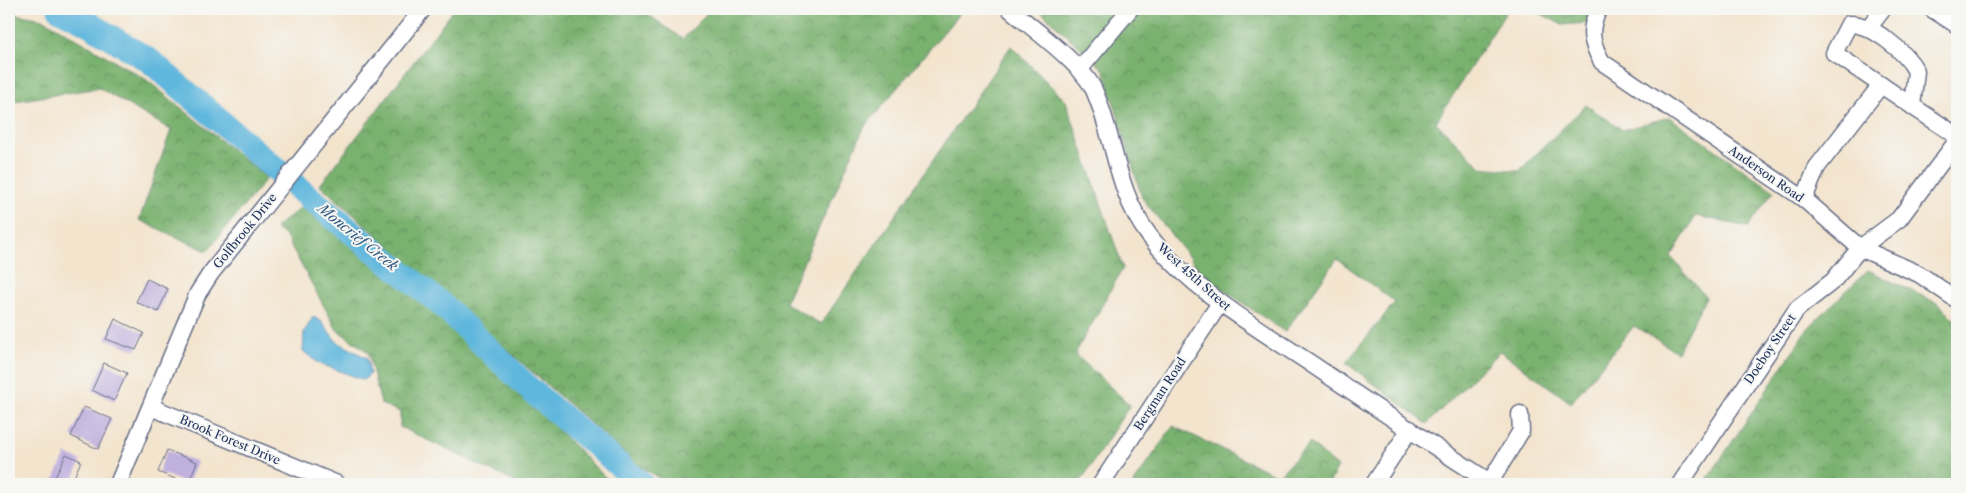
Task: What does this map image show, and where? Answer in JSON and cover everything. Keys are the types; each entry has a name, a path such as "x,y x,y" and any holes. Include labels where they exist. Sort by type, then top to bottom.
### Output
{"street":[{"name":"Golfbrook Drive","path":"118,484 198,293 211,273 423,9"},
{"name":"West 45th Street","path":"1010,9 1079,70 1093,89 1124,190 1132,209 1148,234 1165,254 1220,303 1491,483"},
{"path":"1079,70 1130,9"},
{"name":"Anderson Road","path":"1599,9 1592,20 1591,32 1594,48 1602,62 1804,199 1860,248 1919,274 1957,300"},
{"path":"1883,9 1849,24 1834,53 1957,136"},
{"path":"1932,9 1957,25"},
{"path":"1858,20 1912,62 1916,71 1912,106"},
{"path":"1804,199 1817,167 1881,85"},
{"name":"Doeboy Street","path":"1680,484 1797,309 1833,281 1860,248 1899,220 1957,141"},
{"name":"Bergman Road","path":"1101,484 1220,303"},
{"name":"Brook Forest Drive","path":"151,407 338,484"},
{"path":"1491,483 1521,431 1520,414"},
{"path":"1374,484 1410,430"}],"green space":[{"path":"454,9 640,9 683,39 711,9 963,9 864,128 785,303 821,324 1011,46 1066,101 1123,268 1075,354 1130,405 1079,484 669,484 639,466 320,185"},
{"path":"1038,9 1508,9 1436,122 1481,167 1519,171 1586,105 1623,130 1669,117 1774,191 1748,227 1696,216 1671,257 1706,297 1677,352 1634,326 1571,403 1500,351 1427,424 1346,363 1395,302 1337,259 1285,332 1206,278 1142,198 1104,70"},
{"path":"1532,9 1596,9 1588,23 1562,25"},
{"path":"9,13 43,19 147,80 267,178 207,251 139,220 171,130 99,88 9,102"},
{"path":"304,205 436,306 612,484 519,484 400,427 400,412 381,404 368,352 337,330 286,237 275,228"},
{"path":"1868,270 1939,304 1957,322 1957,484 1704,484 1809,327"},
{"path":"1173,426 1278,476 1310,443 1338,467 1329,484 1133,484"}],"water":[{"path":"313,317 321,321 336,341 367,358 370,374 364,380 318,363 303,351 304,332"}],"building":[{"path":"147,279 168,289 158,312 136,302"},
{"path":"115,319 144,333 136,350 106,339"},
{"path":"104,363 127,373 114,401 92,390"},
{"path":"84,407 112,419 98,449 71,436"},
{"path":"167,450 197,462 188,484 158,472"},
{"path":"66,454 81,461 71,484 52,484"}],"waterway":[{"name":"Moncrief Creek","path":"60,9 86,22 150,61 306,195 441,304 532,391 641,484"}]}
